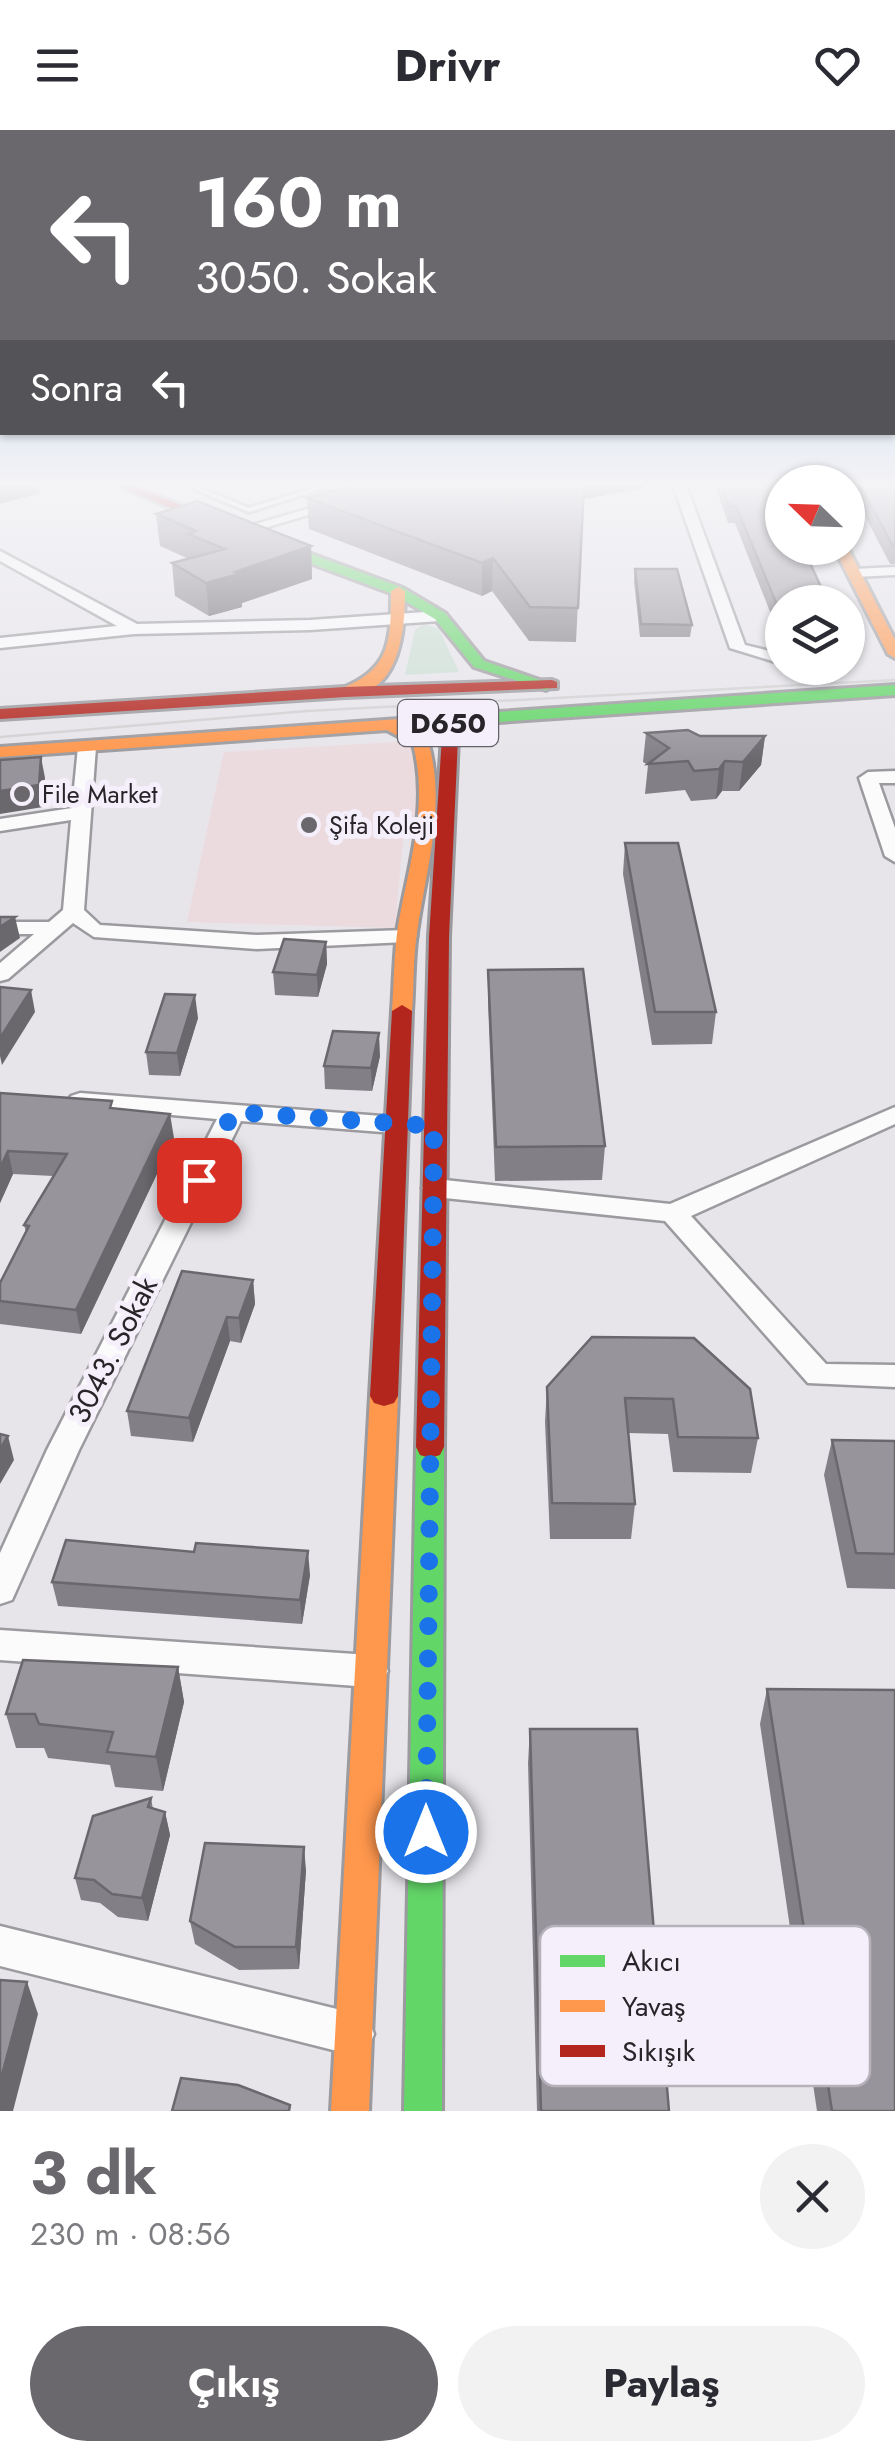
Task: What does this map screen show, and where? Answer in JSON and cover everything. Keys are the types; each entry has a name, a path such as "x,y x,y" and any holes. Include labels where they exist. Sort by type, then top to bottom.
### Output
{"main road":[{"path":"361,577 398,591 440,616 479,664 546,686"},
{"path":"856,577 895,654"},
{"path":"345,692 380,678 398,632 398,591"},
{"path":"856,693 884,682 882,662 865,634"},
{"path":"741,673 765,672"},
{"name":"D650","path":"0,714 345,692 585,683"},
{"name":"D650","path":"0,752 895,690"},
{"path":"350,2111 406,936 428,800 450,736 466,722"},
{"path":"392,727 412,733 438,772 422,2111"},
{"path":"396,1125 434,1126"}],"street":[{"path":"41,577 134,629"},
{"path":"712,577 738,648 765,655"},
{"path":"0,643 134,629 398,621 440,616"},
{"path":"0,974 72,912 87,747"},
{"path":"895,776 868,778 895,856"},
{"path":"0,826 82,812"},
{"path":"72,912 94,931 257,942 406,936"},
{"path":"0,928 54,928"},
{"path":"58,1099 396,1125"},
{"name":"3043. Sokak","path":"0,1590 63,1450 233,1112"},
{"path":"435,1188 673,1212 895,1115"},
{"path":"673,1212 818,1375 895,1376"},
{"path":"0,1645 370,1671"},
{"path":"0,1946 353,2034"}],"shaded area":[{"name":"Şifa Koleji","path":"412,741 419,810 403,839 395,928 187,922 224,752"}],"green space":[{"path":"424,624 439,629 459,672 405,675 415,630"}],"building":[{"path":"197,577 226,577 206,583"},
{"path":"508,577 579,577 578,608 530,607"},
{"path":"636,577 679,577 692,625 641,624"},
{"path":"766,577 817,577 820,585 769,585"},
{"path":"688,730 700,736 765,736 743,762 725,761 719,769 694,771 688,761 648,764 669,748 646,733"},
{"path":"41,757 39,785 0,791 0,760"},
{"path":"625,843 678,843 716,1012 655,1012"},
{"path":"0,917 15,917 0,927"},
{"path":"284,939 326,942 317,975 273,972"},
{"path":"583,969 605,1146 496,1147 488,970"},
{"path":"0,987 31,990 0,1038"},
{"path":"165,994 195,995 177,1053 146,1052"},
{"path":"333,1031 379,1033 371,1068 324,1066"},
{"path":"0,1093 112,1101 110,1108 170,1114 76,1310 0,1301 0,1283 29,1226 24,1225 67,1154 8,1151 0,1168"},
{"path":"182,1271 253,1280 239,1318 227,1317 189,1418 127,1411"},
{"path":"592,1337 694,1338 750,1389 758,1438 678,1437 673,1399 625,1398 635,1504 552,1503 547,1387"},
{"path":"832,1440 895,1441 895,1554 856,1553"},
{"path":"66,1540 194,1552 196,1543 308,1551 300,1600 52,1582"},
{"path":"23,1660 178,1667 156,1757 107,1752 113,1732 39,1724 35,1714 6,1714"},
{"path":"767,1689 895,1690 895,2111 832,2111 828,2086 870,2086 870,1926 804,1926"},
{"path":"530,1729 637,1729 654,1926 540,1926 540,2076"},
{"path":"151,1798 148,1807 165,1812 142,1898 112,1894 94,1880 75,1878 93,1816"},
{"path":"205,1843 304,1847 296,1947 235,1947 190,1921"},
{"path":"0,1980 27,1982 0,2082"},
{"path":"181,2078 238,2085 290,2105 289,2111 172,2111"},
{"path":"540,2086 667,2086 669,2111 541,2111"}],"tram line":[{"path":"0,737 307,711 895,680"}],"traffic: fast":[{"path":"362,577 398,591 440,616 479,664 546,685"},
{"path":"484,718 895,690"},
{"path":"423,2111 430,1447"}],"traffic: slow":[{"path":"856,577 895,654"},
{"path":"345,692 376,677 386,666 395,641 398,591"},
{"path":"0,752 484,718"},
{"path":"393,727 420,741 429,788 425,837 406,943 402,1011"},
{"path":"350,2111 384,1396"}],"traffic: jam":[{"path":"0,714 345,692 552,685"},
{"path":"430,1447 439,937 450,737 465,722"},
{"path":"384,1396 402,1011"}],"place":[{"name":"File Market","path":"22,794"},
{"name":"Şifa Koleji","path":"309,825"}],"route":[{"path":"199,1180 233,1112 434,1126 426,1832"}]}
